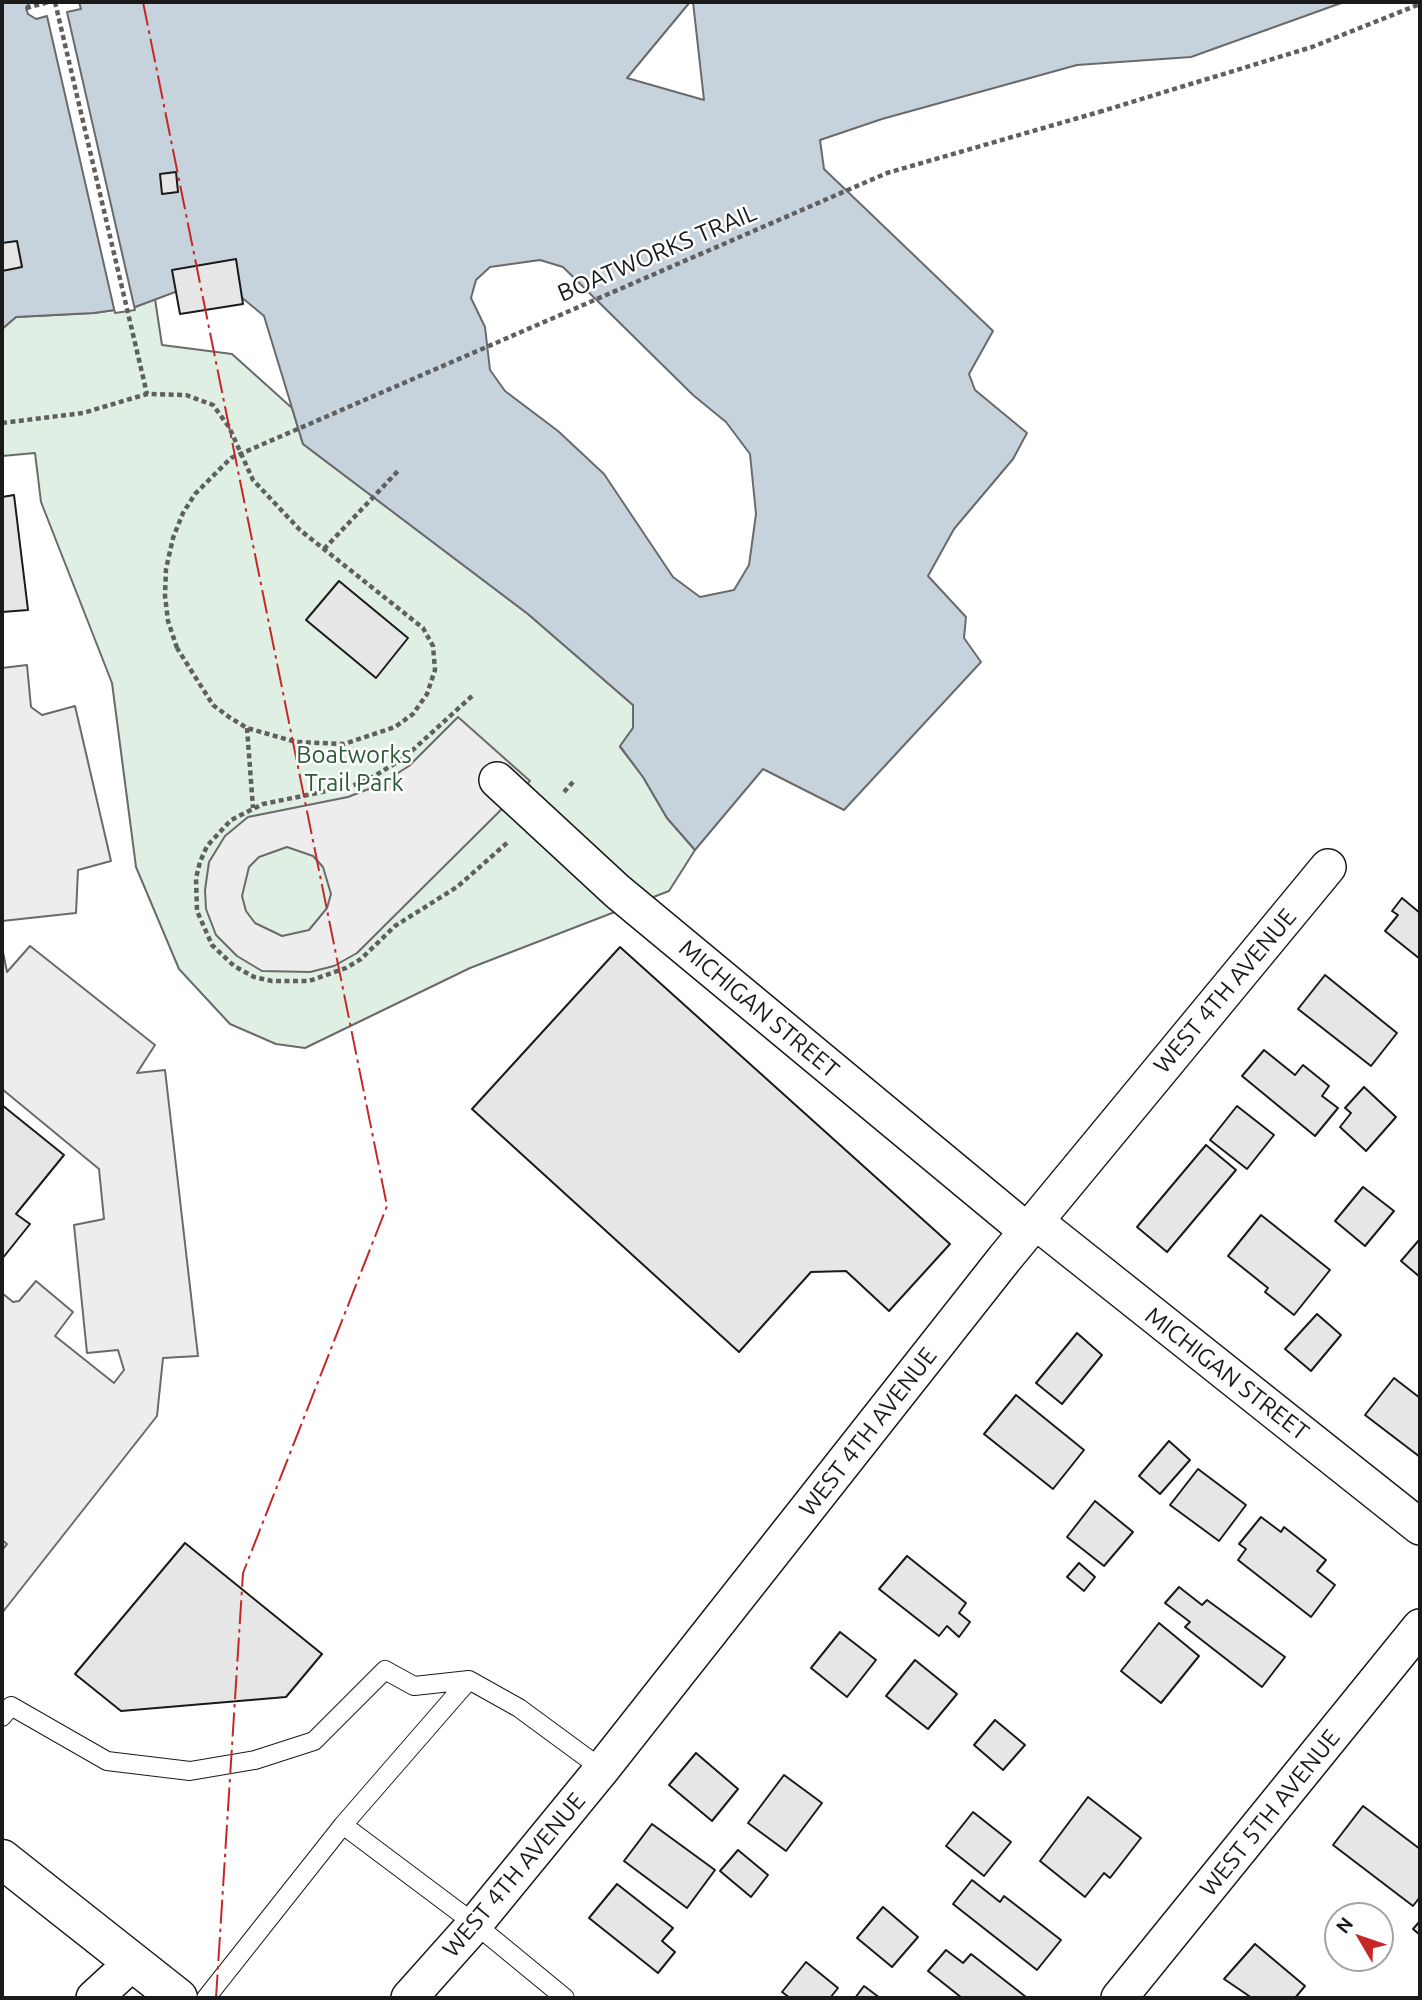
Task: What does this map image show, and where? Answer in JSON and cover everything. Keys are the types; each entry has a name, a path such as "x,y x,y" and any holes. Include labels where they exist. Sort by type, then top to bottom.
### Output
{"main road":[{"path":"2,1859 178,1998"}],"street":[{"name":"MICHIGAN STREET","path":"497,780 617,891 1031,1226 1420,1527"},
{"name":"WEST 4TH AVENUE","path":"409,1998 475,1924 602,1769 1031,1226 1328,867"},
{"name":"WEST 5TH AVENUE","path":"1119,1998 1420,1627"},
{"path":"94,1998 132,1963"}],"lane":[{"path":"2,1717 11,1706 107,1761 190,1770 255,1760 314,1741 386,1670 414,1685 469,1680 519,1708 602,1769"},
{"path":"206,1998 344,1825 469,1680"},
{"path":"344,1825 475,1924 565,1998"}],"path":[{"path":"26,8 49,2"},
{"path":"55,2 147,394"},
{"name":"BOATWORKS TRAIL","path":"2,423 83,413 147,394 186,395 213,405 229,427 253,480 273,504 324,549 423,628 433,646 435,670 427,694 413,714 395,727 344,744 296,743 247,727 214,705 177,648 168,621 165,596 166,569 173,538 183,513 195,494 231,458 887,173 1099,113 1311,47 1420,4"},
{"path":"324,549 398,471"},
{"path":"472,696 404,758 371,778 352,786 253,808 231,820 207,846 196,878 197,911 212,945 225,959 254,977 291,983 329,975 361,959 395,926 457,887 573,782"},
{"path":"247,727 253,808"}],"green space":[{"name":"Boatworks Trail Park","path":"155,299 162,345 232,354 292,408 303,444 528,614 633,705 633,728 620,747 643,777 667,818 695,850 669,891 470,968 305,1048 276,1044 230,1024 179,969 136,867 112,683 41,502 35,453 2,456 2,329 16,317 94,313 135,307"}],"shaded area":[{"path":"2,2 690,2 627,78 704,100 693,2 1344,2 1191,57 1077,65 882,119 820,140 824,169 993,331 969,374 975,390 1027,433 1013,459 954,529 928,576 966,617 964,638 981,662 844,810 763,769 695,850 667,818 643,777 620,746 633,728 633,705 528,614 303,444 264,316 240,296 178,291 135,307 94,313 16,317 2,329","holes":["540,260 563,267 693,395 726,422 750,454 756,514 749,565 734,590 700,597 673,577 604,474 558,431 505,391 490,370 485,327 471,298 476,280 490,267"]},
{"path":"27,665 31,707 42,715 75,706 111,861 78,870 76,913 2,921 2,668"},
{"path":"458,717 530,781 357,953 334,966 310,972 262,971 237,956 216,935 206,909 205,890 209,862 225,836 248,817 348,797 379,785 409,766","holes":["287,847 313,856 323,867 331,894 327,908 309,930 282,936 255,923 246,911 242,896 249,867 259,857"]},
{"path":"30,946 155,1045 137,1073 165,1070 198,1356 163,1358 157,1416 2,1613 2,1550 7,1544 2,1540 2,1293 13,1302 19,1301 36,1281 73,1312 55,1336 114,1383 124,1370 118,1350 87,1353 74,1225 104,1219 99,1169 2,1089 2,947 7,972"}],"pier":[{"path":"30,2 79,2 81,9 67,12 135,310 115,313 47,16 36,19 28,14 26,8"}],"building":[{"path":"176,172 178,192 162,194 160,174"},
{"path":"17,241 22,267 2,271 2,243"},
{"path":"236,259 243,304 180,314 172,270"},
{"path":"14,495 28,610 2,612 2,497"},
{"path":"339,581 408,638 376,678 306,620"},
{"path":"1402,898 1420,913 1420,959 1385,931 1398,915 1392,911"},
{"path":"620,947 950,1244 889,1311 846,1271 811,1272 739,1352 472,1109"},
{"path":"1325,975 1397,1033 1371,1066 1298,1009"},
{"path":"1264,1050 1295,1075 1303,1065 1329,1086 1322,1096 1338,1108 1315,1136 1242,1076"},
{"path":"1364,1087 1396,1117 1366,1151 1340,1127 1351,1113 1345,1108"},
{"path":"2,1105 64,1155 16,1214 30,1224 2,1259"},
{"path":"1237,1106 1274,1135 1247,1169 1210,1140"},
{"path":"1206,1145 1236,1170 1167,1252 1137,1227"},
{"path":"1363,1187 1394,1211 1365,1246 1335,1221"},
{"path":"1261,1215 1330,1270 1294,1315 1265,1292 1268,1288 1228,1256"},
{"path":"1420,1240 1420,1277 1401,1261"},
{"path":"1317,1314 1341,1335 1311,1371 1285,1349"},
{"path":"1077,1333 1102,1355 1062,1404 1036,1383"},
{"path":"1394,1378 1420,1398 1420,1457 1365,1415"},
{"path":"1016,1395 1084,1450 1053,1489 984,1434"},
{"path":"1169,1441 1190,1460 1160,1494 1139,1476"},
{"path":"1198,1469 1246,1505 1219,1541 1170,1505"},
{"path":"1095,1501 1133,1532 1104,1566 1067,1537"},
{"path":"1261,1517 1281,1532 1284,1527 1326,1560 1317,1571 1335,1585 1311,1617 1238,1560 1246,1549 1239,1544"},
{"path":"185,1543 322,1654 286,1697 121,1711 75,1674"},
{"path":"907,1556 966,1603 959,1613 970,1622 959,1637 947,1626 939,1636 879,1589"},
{"path":"1079,1563 1095,1577 1084,1591 1067,1577"},
{"path":"1179,1587 1202,1605 1207,1600 1285,1657 1262,1687 1185,1627 1190,1622 1165,1603"},
{"path":"1159,1623 1199,1656 1161,1703 1121,1671"},
{"path":"840,1632 876,1660 847,1697 811,1668"},
{"path":"915,1660 957,1694 928,1729 886,1696"},
{"path":"995,1720 1025,1745 1003,1770 974,1745"},
{"path":"696,1753 738,1789 712,1821 669,1785"},
{"path":"784,1775 822,1803 786,1851 748,1823"},
{"path":"1088,1797 1141,1838 1110,1878 1104,1873 1085,1897 1040,1861"},
{"path":"1363,1806 1420,1849 1420,1897 1413,1906 1333,1845"},
{"path":"973,1812 1011,1842 984,1876 946,1846"},
{"path":"652,1824 715,1870 687,1908 624,1861"},
{"path":"738,1850 768,1875 751,1897 720,1871"},
{"path":"972,1880 1000,1902 1004,1896 1061,1940 1037,1970 953,1904"},
{"path":"617,1884 673,1928 662,1941 675,1952 658,1973 589,1918"},
{"path":"883,1907 918,1937 892,1967 857,1938"},
{"path":"1420,1921 1420,1935 1413,1929"},
{"path":"1255,1944 1305,1986 1295,1998 1252,1998 1224,1979"},
{"path":"946,1950 963,1963 971,1954 1026,1997 962,1998 928,1971"},
{"path":"806,1962 838,1988 830,1998 790,1998 782,1992"},
{"path":"864,1986 880,1998 855,1998"}],"power":[{"path":"143,2 387,1206 243,1573 216,1998"}]}
